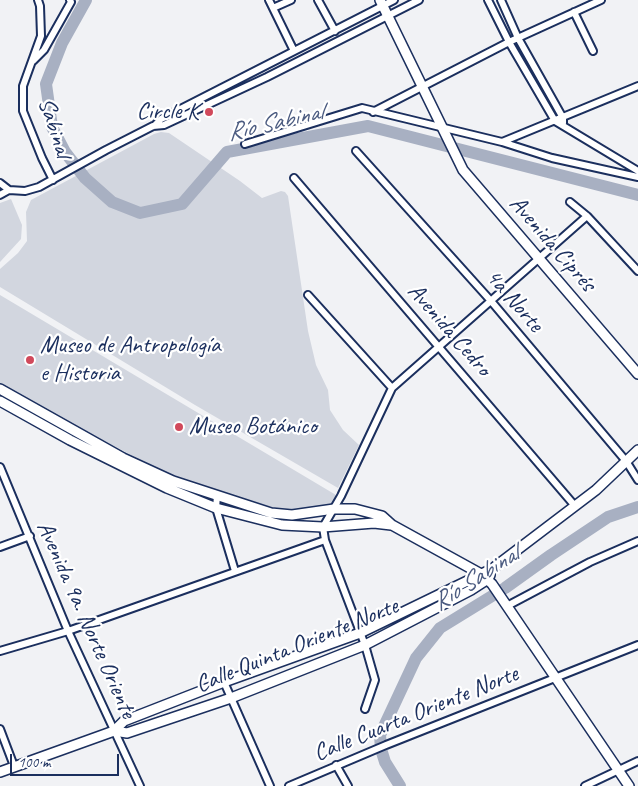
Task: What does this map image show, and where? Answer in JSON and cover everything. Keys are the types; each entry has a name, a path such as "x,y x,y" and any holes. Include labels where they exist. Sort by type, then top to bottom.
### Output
{"street":[{"name":"Sabinal","path":"38,0 41,36 23,86 23,110 42,158 55,179"},
{"path":"32,62 44,50 70,0"},
{"path":"269,0 294,51"},
{"path":"273,8 291,0"},
{"path":"318,0 335,31"},
{"path":"0,195 9,190 25,191 39,188 153,126 161,119 335,31 382,3 394,0"},
{"path":"153,126 164,125 267,77 419,0"},
{"path":"488,0 509,42 555,121 638,171"},
{"path":"501,0 518,38 563,118 563,126"},
{"path":"373,112 509,42 601,0"},
{"name":"Avenida Ciprés","path":"382,3 461,167 638,374"},
{"path":"574,12 593,51"},
{"path":"262,68 267,77"},
{"path":"502,142 638,86"},
{"path":"245,144 362,108 443,130 502,142 552,158 638,177"},
{"name":"4a Norte","path":"356,151 491,302 626,461 638,480"},
{"name":"Avenida Cedro","path":"294,178 575,506"},
{"path":"0,183 9,190"},
{"path":"570,202 587,216 638,271"},
{"path":"365,708 375,680 365,645 325,540 323,527 392,388 587,216"},
{"path":"308,295 392,388"},
{"path":"0,389 170,485 217,496 271,513 292,515 334,508 382,516 392,525 487,579 506,604 629,786"},
{"path":"0,401 70,440 216,508 282,525 323,527 374,523 392,525"},
{"path":"487,579 492,569 596,490 638,450"},
{"name":"Avenida 9a. Norte Oriente","path":"0,467 3,481 30,536 68,631 140,786"},
{"path":"217,496 216,508 235,571"},
{"path":"0,547 30,536"},
{"path":"0,651 68,631 325,540"},
{"path":"506,604 590,562 638,541"},
{"name":"Calle Quinta Oriente Norte","path":"114,732 124,721 224,682 360,633 487,579"},
{"name":"Calle Quinta Oriente Norte","path":"0,772 114,732 127,733 231,698 365,645 470,590 487,579"},
{"name":"Calle Cuarta Oriente Norte","path":"290,786 366,752 638,645"},
{"path":"224,682 270,786"},
{"path":"0,729 14,766"},
{"path":"585,786 638,761"},
{"path":"336,765 348,786"}],"shaded area":[{"path":"161,132 169,133 262,198 281,191 285,192 288,196 308,331 316,365 328,390 330,410 343,430 359,445 338,488 195,405 0,287 0,269 18,253 27,241 26,212 31,200"},
{"path":"11,199 22,225 21,239 0,262 0,203"},
{"path":"0,295 336,495 331,506 282,510 177,479 0,386"}],"waterway":[{"name":"Río Sabinal","path":"86,0 62,43 46,84 52,127 65,152 85,178 112,202 140,213 182,204 227,152 368,126 638,195"},
{"name":"Río Sabinal","path":"400,786 385,762 381,749 380,735 416,658 440,628 505,588 608,517 638,507"}],"place":[{"name":"Circle K","path":"209,112"},
{"name":"Museo de Antropología e Historia","path":"30,360"},
{"name":"Museo Botánico","path":"179,427"}]}
